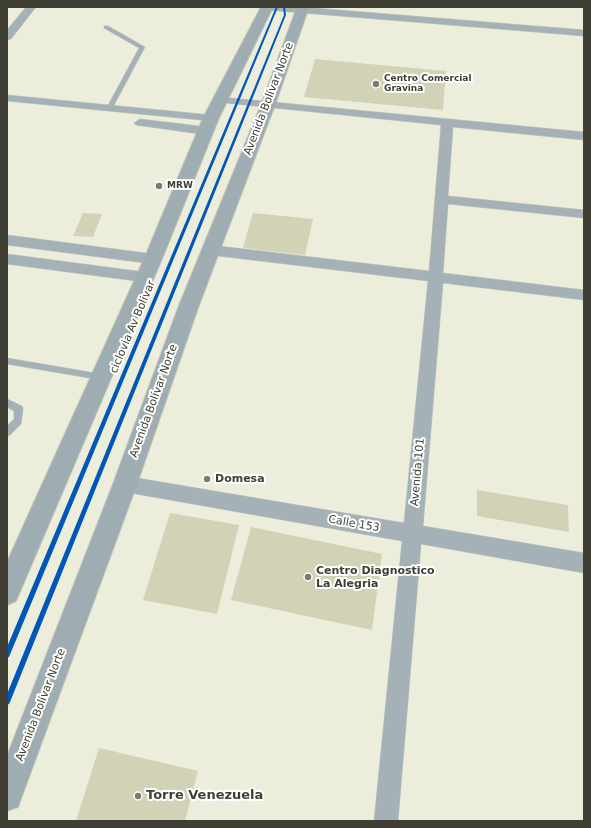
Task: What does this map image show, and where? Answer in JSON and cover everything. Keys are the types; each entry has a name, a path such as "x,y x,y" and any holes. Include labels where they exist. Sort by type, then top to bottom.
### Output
{"main road":[{"path":"7,592 220,100 267,7"},
{"name":"Avenida Bolívar Norte","path":"7,796 210,250 268,105 303,8"}],"street":[{"path":"7,23 19,7"},
{"path":"7,37 31,7"},
{"path":"267,7 303,8 584,34"},
{"path":"7,98 110,109 209,125"},
{"path":"220,100 584,136"},
{"path":"7,108 126,122 209,125"},
{"name":"Avenida 101","path":"386,821 436,276 447,123"},
{"path":"441,199 584,214"},
{"path":"7,240 152,259"},
{"path":"210,250 584,295"},
{"path":"7,259 144,277"},
{"name":"Calle 153","path":"124,484 584,563"}],"lane":[{"path":"106,27 140,45 142,49 110,109"},
{"path":"7,361 101,377"},
{"path":"7,403 19,409 18,421 7,432"}],"building":[{"name":"Centro Comercial Gravina","path":"315,59 446,71 443,110 304,97"},
{"path":"83,213 102,214 93,237 73,236"},
{"path":"253,213 313,219 305,255 243,248"},
{"path":"477,490 568,505 569,532 477,516"},
{"path":"170,513 239,525 217,614 143,600"},
{"name":"Centro Diagnostico La Alegria","path":"251,527 382,554 372,630 231,600"},
{"name":"Torre Venezuela","path":"99,748 198,771 185,821 76,821"}],"cycle path":[{"name":"ciclovia Av Bolivar","path":"7,655 277,7"},
{"path":"7,702 285,15 284,7"}],"place":[{"name":"Centro Comercial Gravina","path":"376,84"},
{"name":"MRW","path":"159,186"},
{"name":"Domesa","path":"207,479"},
{"name":"Centro Diagnostico La Alegria","path":"308,577"},
{"name":"Torre Venezuela","path":"138,796"}]}
